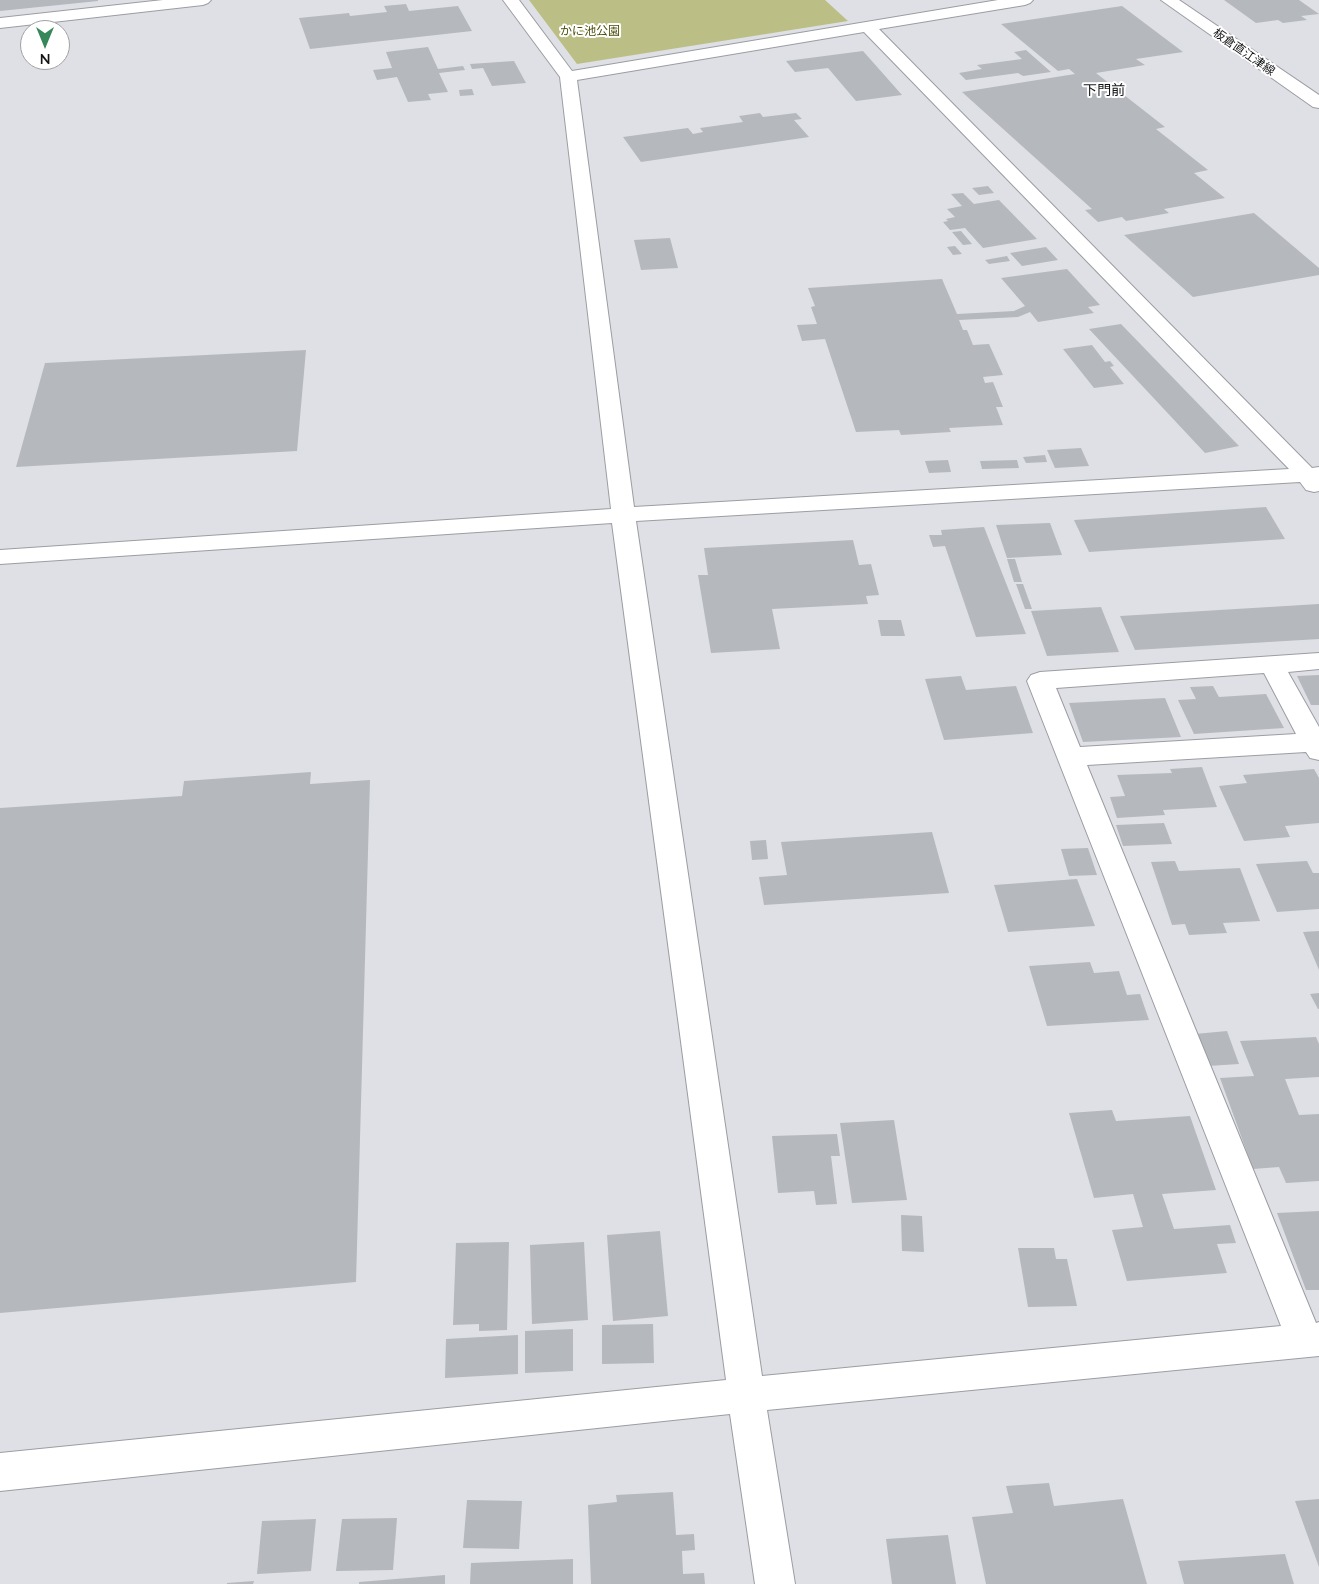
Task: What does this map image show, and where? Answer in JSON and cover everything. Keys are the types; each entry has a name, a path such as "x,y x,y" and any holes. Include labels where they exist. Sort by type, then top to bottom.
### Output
{"street":[{"path":"0,23 203,0"},
{"path":"511,0 568,77 623,515 746,1395 775,1584"},
{"path":"568,77 1025,0"},
{"name":"板倉直江津線","path":"1169,0 1319,104"},
{"path":"867,26 1315,480"},
{"path":"0,557 623,515 1315,480"},
{"path":"0,1472 746,1395 1312,1340 1069,757 1040,681 1319,661"},
{"path":"1069,757 1317,746 1272,665"}],"green space":[{"name":"かに池公園","path":"529,0 825,0 848,21 577,64"}],"building":[{"path":"0,0 98,0 98,1 0,11"},
{"path":"1224,0 1299,0 1319,14 1301,16 1307,20 1283,23 1278,20 1256,23"},
{"path":"406,4 409,11 458,6 472,31 310,49 299,18 349,13 350,16 387,12 384,6"},
{"path":"1122,6 1183,52 1136,59 1145,65 1096,73 1165,127 1156,129 1208,170 1194,173 1225,198 1164,209 1169,213 1126,221 1122,217 1098,222 1085,210 1092,209 962,92 1075,74 1069,69 1058,71 1001,24"},
{"path":"428,47 438,69 463,66 465,70 439,73 448,92 428,94 431,100 408,102 397,77 377,80 373,70 392,68 386,52"},
{"path":"1026,50 1051,72 1023,76 1018,73 966,80 959,73 982,69 977,65 1022,59 1014,52"},
{"path":"863,51 902,95 856,101 828,68 795,72 786,61"},
{"path":"514,61 526,83 492,86 483,68 472,69 470,64"},
{"path":"472,89 474,95 460,96 459,90"},
{"path":"760,113 763,117 796,113 802,119 794,120 809,137 641,162 623,137 688,128 693,134 703,132 700,128 743,122 739,116"},
{"path":"988,186 994,193 979,195 972,188"},
{"path":"963,193 974,204 999,200 1037,239 983,248 965,228 950,230 943,222 948,221 946,219 955,217 947,209 962,206 951,194"},
{"path":"1254,213 1319,268 1319,275 1193,297 1124,235"},
{"path":"961,231 972,244 963,245 952,232"},
{"path":"670,238 678,268 641,270 634,240"},
{"path":"955,246 962,254 953,255 947,247"},
{"path":"1046,247 1058,260 1022,266 1010,253"},
{"path":"1007,256 1010,261 989,264 985,260"},
{"path":"1067,269 1100,305 1088,307 1094,313 1038,322 1030,312 1018,317 959,320 963,330 967,330 973,345 989,344 1003,375 983,377 985,383 993,382 1003,407 996,407 1003,425 949,428 951,432 901,435 899,430 856,432 825,339 802,341 797,325 817,324 811,307 815,306 808,288 942,279 957,314 1014,311 1025,306 1001,278"},
{"path":"1121,324 1239,446 1205,453 1089,329"},
{"path":"1092,345 1105,362 1110,361 1114,366 1110,367 1124,384 1094,388 1063,349"},
{"path":"306,350 297,451 16,467 45,363"},
{"path":"1081,448 1089,466 1055,468 1047,450"},
{"path":"1045,455 1047,462 1026,463 1023,457"},
{"path":"948,460 951,472 929,473 925,461"},
{"path":"1017,460 1019,468 982,469 980,461"},
{"path":"1266,507 1285,539 1089,552 1074,520"},
{"path":"1050,523 1062,555 1007,558 996,525"},
{"path":"984,527 1026,634 976,637 945,546 933,547 929,535 942,535 941,530"},
{"path":"853,540 859,565 871,564 879,595 866,596 868,604 772,609 780,649 711,653 698,575 708,575 704,548"},
{"path":"1007,559 1015,559 1022,582 1014,582"},
{"path":"1016,584 1023,584 1032,609 1025,609"},
{"path":"1319,604 1319,639 1135,650 1120,616"},
{"path":"1101,607 1119,652 1047,656 1031,611"},
{"path":"878,620 901,620 905,636 881,636"},
{"path":"1319,675 1319,705 1311,705 1297,676"},
{"path":"961,676 966,690 1016,686 1033,733 944,740 925,679"},
{"path":"1213,686 1219,697 1266,694 1284,728 1194,734 1178,700 1196,699 1190,687"},
{"path":"1165,698 1181,737 1083,742 1069,703"},
{"path":"1202,767 1217,807 1163,810 1165,815 1117,818 1110,797 1125,796 1117,775 1172,773 1170,769"},
{"path":"1314,769 1319,778 1319,823 1285,826 1290,837 1244,841 1219,786 1247,783 1243,775"},
{"path":"311,772 310,784 370,780 356,1282 0,1313 0,808 182,796 184,781"},
{"path":"1164,823 1172,844 1123,846 1116,825"},
{"path":"932,832 949,893 764,905 759,877 787,875 781,842"},
{"path":"766,840 768,859 752,860 750,841"},
{"path":"1088,848 1097,875 1069,876 1061,849"},
{"path":"1175,861 1179,871 1240,868 1260,921 1223,923 1227,933 1189,935 1185,924 1172,925 1151,862"},
{"path":"1307,861 1313,873 1319,873 1319,909 1277,912 1256,864"},
{"path":"1077,879 1095,926 1008,932 994,885"},
{"path":"1319,931 1319,970 1303,932"},
{"path":"1090,962 1094,973 1119,971 1127,995 1140,994 1149,1020 1047,1026 1029,966"},
{"path":"1319,993 1319,1009 1318,1009 1310,994"},
{"path":"1227,1031 1239,1064 1208,1066 1195,1034"},
{"path":"1316,1037 1319,1044 1319,1077 1285,1079 1299,1115 1319,1114 1319,1181 1286,1183 1279,1167 1253,1169 1220,1078 1254,1076 1240,1041"},
{"path":"1112,1110 1116,1121 1190,1116 1216,1190 1162,1194 1174,1229 1230,1225 1236,1243 1217,1244 1227,1273 1127,1281 1112,1230 1143,1227 1133,1194 1094,1198 1069,1113"},
{"path":"894,1120 907,1200 852,1203 840,1123"},
{"path":"837,1134 840,1156 831,1156 837,1204 816,1205 814,1191 778,1193 772,1136"},
{"path":"1319,1211 1319,1290 1306,1290 1277,1213"},
{"path":"901,1215 922,1216 924,1252 902,1251"},
{"path":"660,1231 668,1316 613,1321 607,1235"},
{"path":"509,1242 507,1330 479,1331 479,1324 453,1325 456,1243"},
{"path":"584,1242 588,1320 532,1324 530,1245"},
{"path":"1018,1248 1054,1248 1056,1259 1067,1259 1077,1306 1028,1307"},
{"path":"653,1324 654,1363 602,1364 602,1325"},
{"path":"573,1329 573,1371 525,1373 525,1331"},
{"path":"518,1335 518,1374 445,1378 446,1339"},
{"path":"1049,1483 1054,1506 1123,1499 1147,1584 986,1584 972,1517 1013,1513 1006,1486"},
{"path":"673,1492 676,1535 694,1534 695,1550 682,1551 683,1574 704,1573 705,1584 591,1584 588,1505 617,1502 616,1495"},
{"path":"1319,1499 1319,1567 1295,1501"},
{"path":"467,1500 522,1501 519,1549 463,1548"},
{"path":"397,1518 393,1570 336,1571 342,1519"},
{"path":"316,1519 311,1571 257,1574 262,1521"},
{"path":"948,1535 956,1584 892,1584 886,1539"},
{"path":"1285,1554 1294,1584 1184,1584 1178,1561"},
{"path":"573,1559 573,1584 470,1584 471,1563"},
{"path":"445,1575 445,1584 359,1584 359,1582"},
{"path":"254,1581 253,1584 227,1584 227,1583"}],"district":[{"name":"下門前","path":"1104,90"}]}
